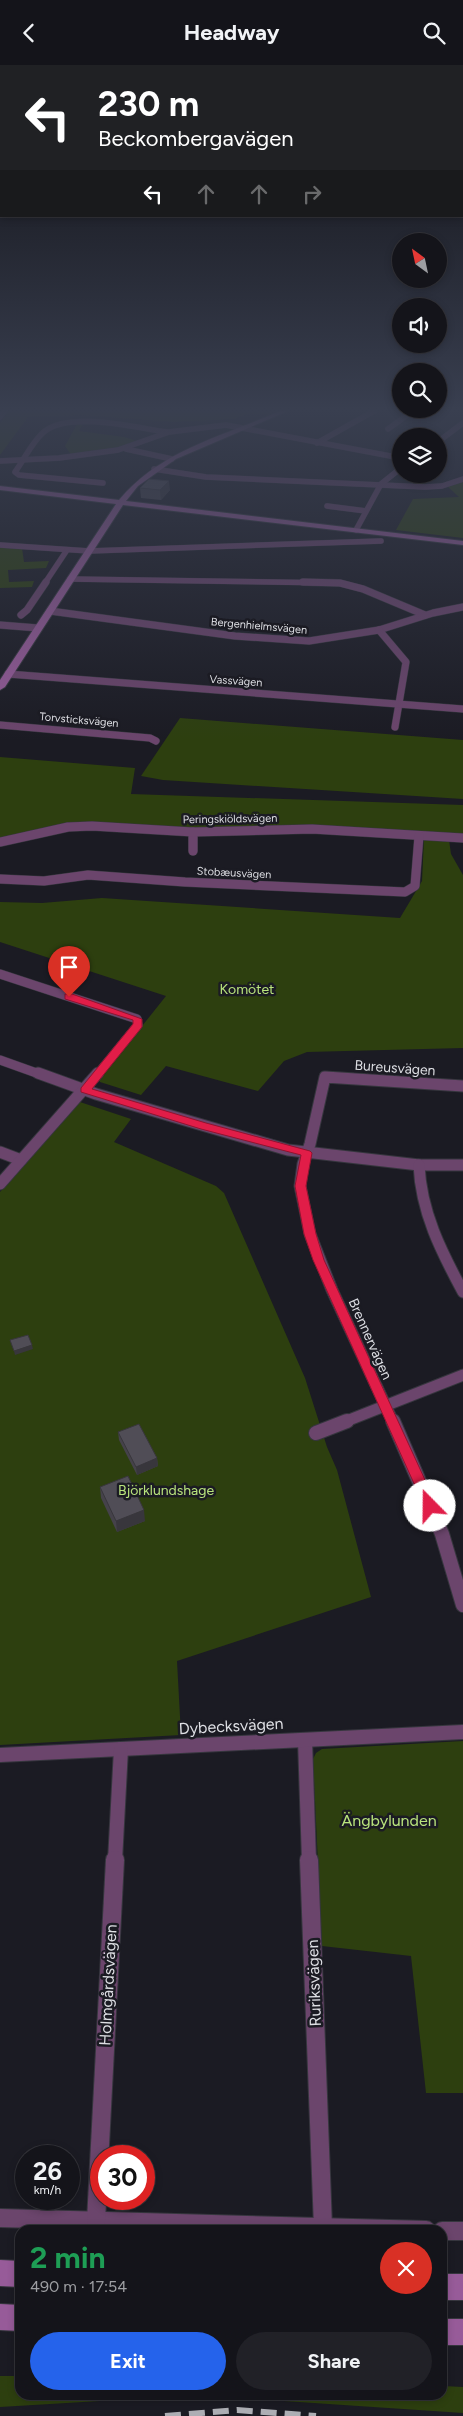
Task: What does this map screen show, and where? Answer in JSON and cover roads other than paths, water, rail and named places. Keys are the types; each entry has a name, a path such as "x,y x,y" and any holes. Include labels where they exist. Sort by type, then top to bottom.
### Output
{"street":[{"path":"0,687 109,521"},
{"path":"275,521 463,543"},
{"path":"356,530 361,521"},
{"path":"0,545 89,551 381,541"},
{"path":"21,615 26,611 66,550"},
{"path":"70,579 255,580 340,583 363,589 425,615"},
{"name":"Bergenhielmsvägen","path":"50,611 261,638 309,641 379,630 425,615 463,607"},
{"path":"0,625 38,628"},
{"path":"379,630 406,662 395,727"},
{"name":"Vassvägen","path":"8,674 463,709"},
{"name":"Torvsticksvägen","path":"0,725 150,738 156,741"},
{"name":"Peringskiöldsvägen","path":"0,843 68,827 92,825 193,832 312,829 463,838"},
{"path":"193,832 193,851"},
{"name":"Stobæusvägen","path":"0,879 44,881 88,875 185,882 405,892 415,886 419,835"},
{"path":"0,974 137,1019 138,1025 85,1090 0,1184"},
{"path":"0,1060 85,1090 197,1124 306,1153 419,1165 463,1165"},
{"name":"Bureusvägen","path":"325,1077 463,1086"},
{"name":"Brennervägen","path":"325,1077 306,1153 300,1186 310,1234 328,1283 419,1478 442,1534 463,1605"},
{"path":"0,1152 21,1161"},
{"path":"419,1165 419,1178 427,1216 438,1244 463,1292"},
{"path":"316,1433 463,1375"},
{"name":"Dybecksvägen","path":"0,1755 463,1732"},
{"name":"Ruriksvägen","path":"305,1740 323,2225"},
{"name":"Holmgårdsvägen","path":"96,2221 121,1749"},
{"path":"0,2218 247,2225"},
{"path":"447,2231 463,2231"},
{"path":"0,2273 15,2274"},
{"path":"447,2287 463,2287"},
{"path":"0,2317 15,2318"},
{"path":"447,2332 463,2332"}],"railway":[{"path":"165,2416 237,2410 316,2416"}],"park label":[{"name":"Komötet","path":"247,989"},
{"name":"Björklundshage","path":"166,1490"},
{"name":"Ängbylunden","path":"389,1820"}]}
